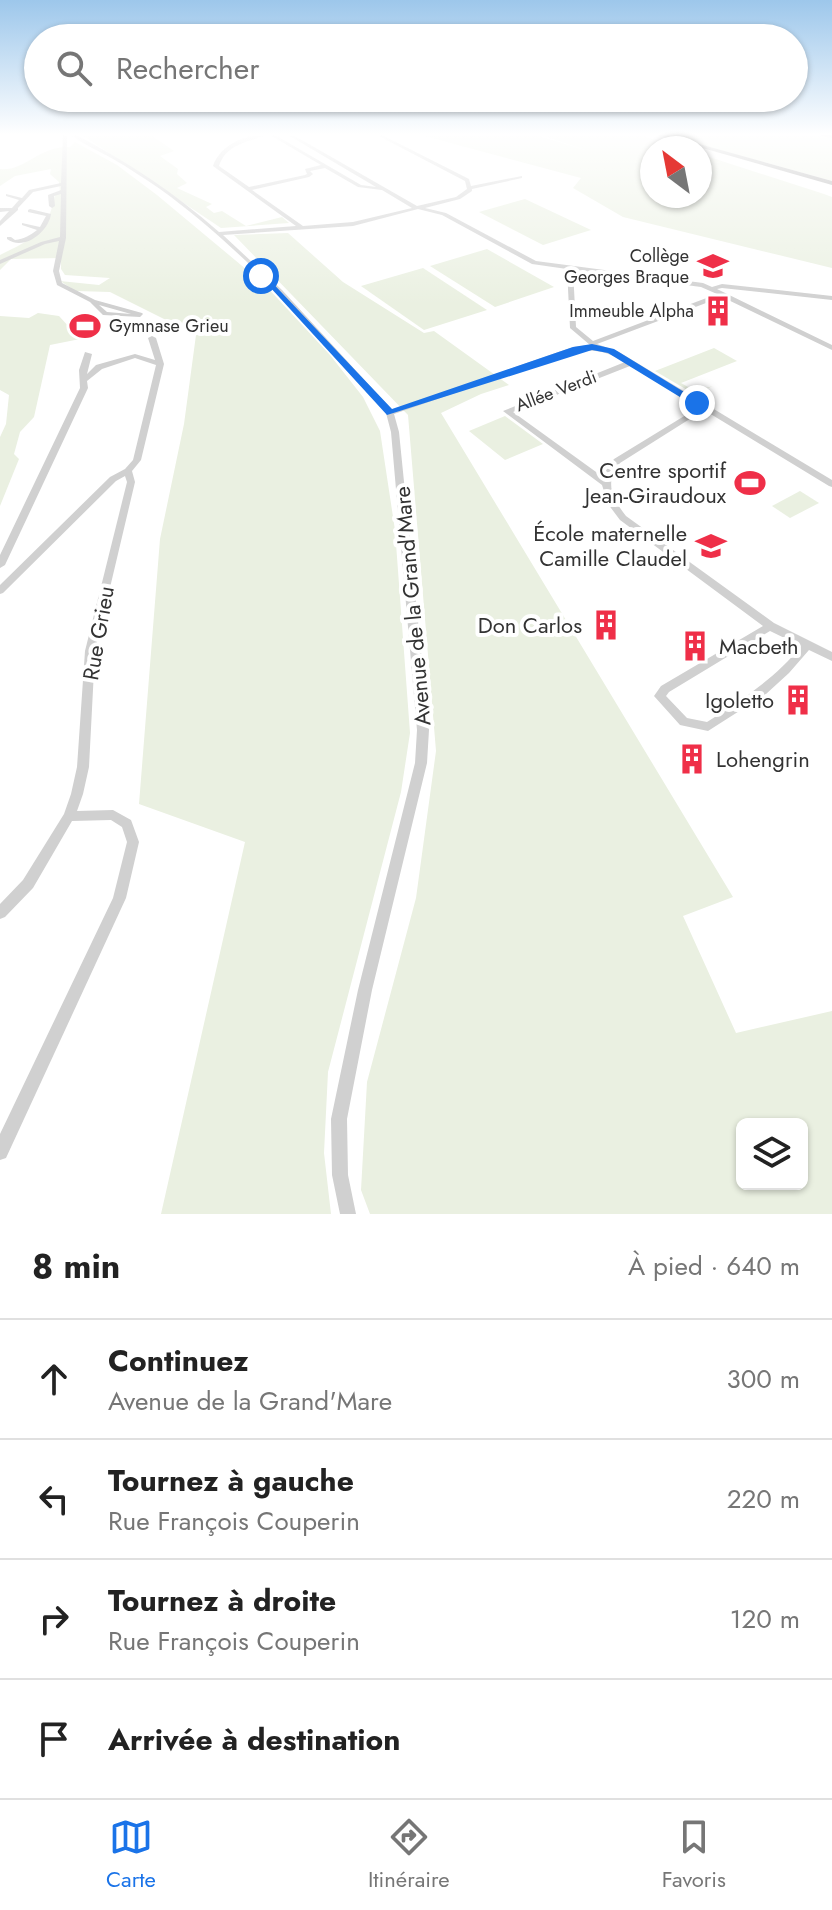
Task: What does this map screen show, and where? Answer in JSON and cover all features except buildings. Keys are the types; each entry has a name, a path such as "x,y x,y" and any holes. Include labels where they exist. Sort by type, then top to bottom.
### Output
{"street":[{"path":"0,224 27,193 37,192"},
{"path":"52,206 51,195 57,192"},
{"path":"64,192 61,216 64,220 56,279 68,289 93,301 98,310 105,314 138,316"},
{"path":"164,192 217,234 294,308 390,413 595,345 724,294"},
{"path":"252,192 301,227"},
{"path":"388,192 419,208 444,214 528,260 570,269 694,283 724,294 832,348"},
{"path":"217,234 359,223 463,196 467,192"},
{"path":"8,195 23,200"},
{"path":"0,210 16,209"},
{"path":"30,211 49,217 61,216"},
{"path":"43,243 41,236 61,216"},
{"path":"9,238 22,242 41,229 49,217"},
{"path":"24,224 41,229"},
{"path":"0,262 43,243 62,239"},
{"path":"570,269 573,330 832,484"},
{"path":"712,289 725,286 832,298"},
{"path":"152,338 160,364"},
{"path":"0,565 84,388 83,370 88,354"},
{"path":"84,380 99,367 135,356 160,364"},
{"name":"Allée Verdi","path":"605,483 507,411 630,363"},
{"name":"Rue Grieu","path":"0,913 28,884 69,816 83,767 90,651 131,482 128,471 137,460 160,364"},
{"path":"704,407 617,461 608,470 605,483 609,497 623,518 770,626 832,657"},
{"name":"Avenue de la Grand'Mare","path":"348,1214 340,1175 339,1119 365,990 421,763 423,730 400,460 390,413"},
{"path":"0,591 113,479 128,471"},
{"path":"770,626 665,689 659,696 684,722 708,727 769,688 791,668 807,645"},
{"path":"0,1152 119,898 133,842 127,824 113,815 69,816"}],"green space":[{"path":"60,192 153,192 265,285 330,355 363,397 380,431 395,530 410,733 401,792 328,1072 324,1153 331,1214 161,1214 245,842 139,804 160,539 184,424 196,335 110,292 76,291 60,281 99,285 110,278 65,275 61,269 61,258 11,259 0,270 0,255 37,233 48,218 55,195"},
{"path":"167,192 185,192 212,204 206,207 214,213 222,211 246,226 282,217 289,223 221,228"},
{"path":"579,192 640,192 640,208 712,208 712,192 817,192 832,197 832,268 623,217"},
{"path":"525,199 591,230 543,245 479,212"},
{"path":"288,233 343,282 424,333 434,331 509,385 441,413 733,897 683,916 736,1033 832,1011 832,1214 370,1214 361,1190 367,1082 416,898 436,751 408,415 234,235"},
{"path":"487,249 554,287 495,307 430,266"},
{"path":"423,268 487,310 424,330 361,286"},
{"path":"38,313 59,316 80,339 50,345 34,417 20,432 14,454 19,459 0,506 0,437 6,424 9,395 0,390 0,316 29,318"},
{"path":"714,348 737,361 681,383 695,391 713,386 694,394 655,371"},
{"path":"505,416 543,444 505,460 469,431"},
{"path":"800,491 819,503 790,518 772,506"}],"place":[{"name":"Collège Georges Braque","path":"713,266"},
{"name":"Immeuble Alpha","path":"718,311"},
{"name":"Gymnase Grieu","path":"85,326"},
{"name":"Centre sportif Jean-Giraudoux","path":"750,483"},
{"name":"École maternelle Camille Claudel","path":"711,546"},
{"name":"Don Carlos","path":"606,625"},
{"name":"Macbeth","path":"695,646"},
{"name":"Igoletto","path":"798,700"},
{"name":"Lohengrin","path":"692,759"}],"route":[{"path":"261,276 390,413 576,349 592,347 611,351 697,403"}]}
